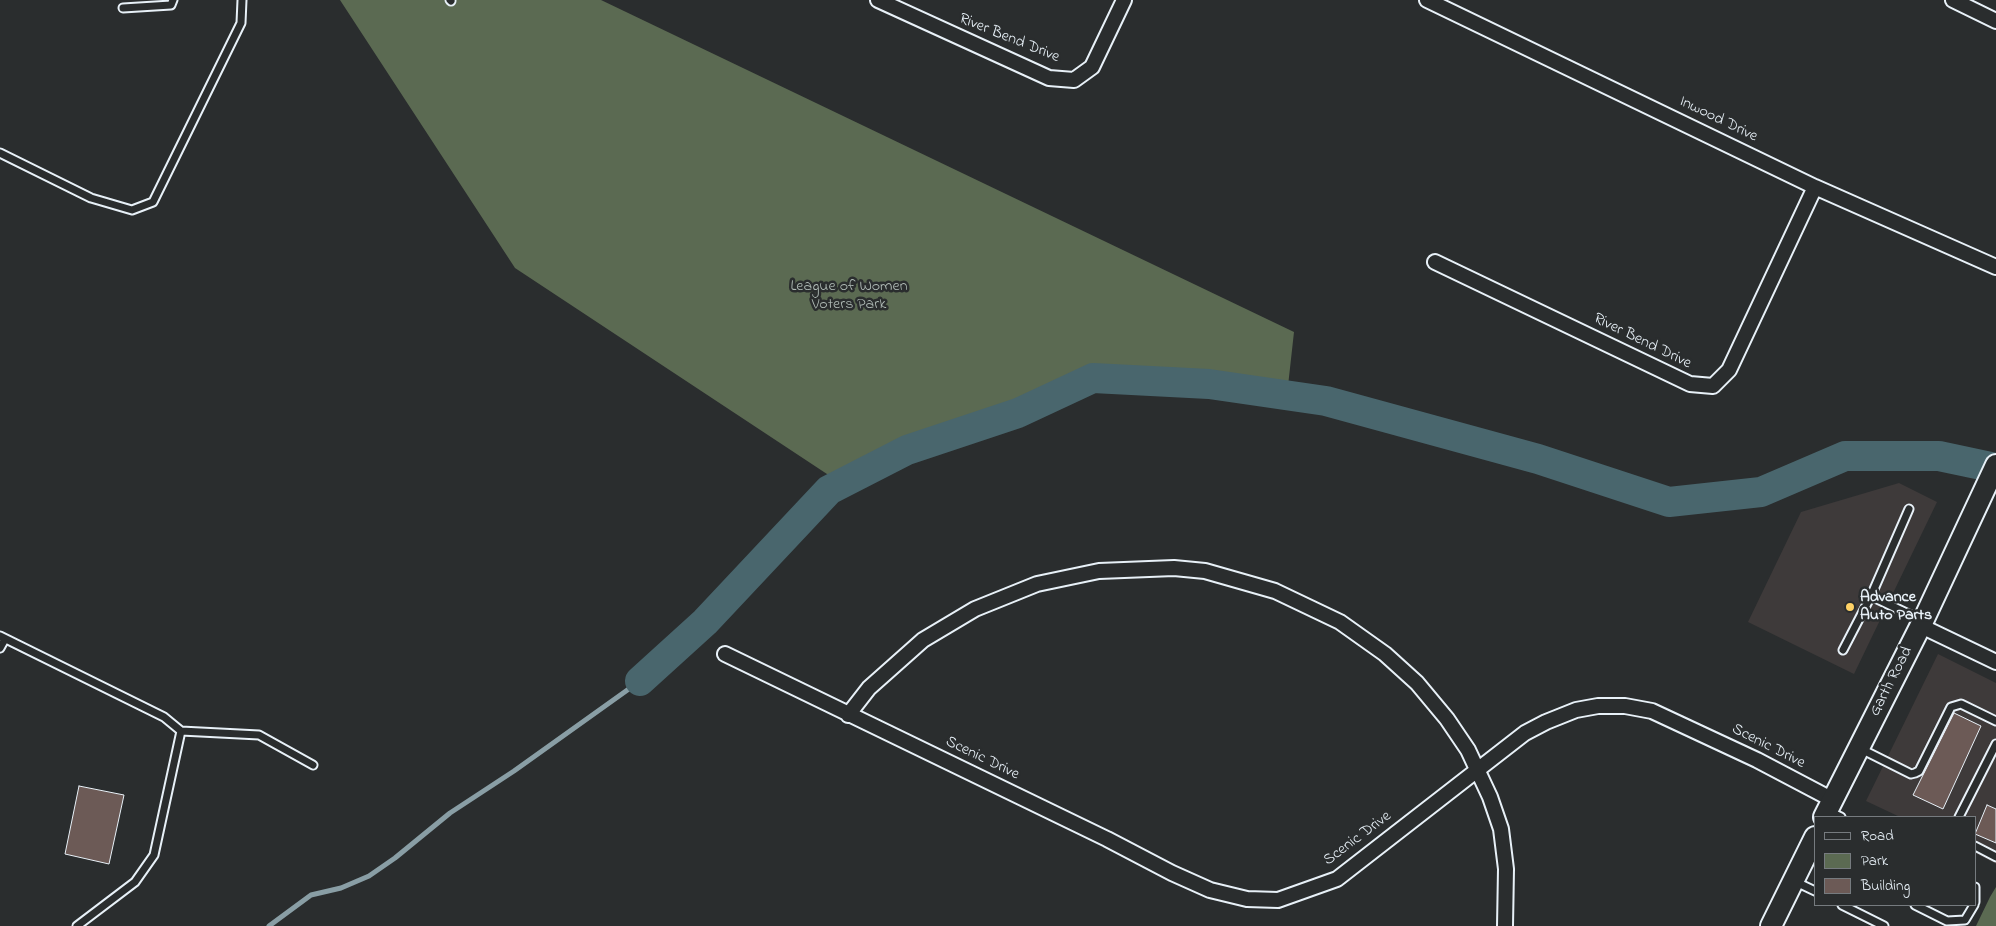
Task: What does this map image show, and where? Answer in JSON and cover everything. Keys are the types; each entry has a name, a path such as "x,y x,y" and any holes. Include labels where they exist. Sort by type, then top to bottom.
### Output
{"main road":[{"name":"Garth Road","path":"1832,811 1859,748 1922,623 1996,465"},
{"path":"1771,926 1813,846"}],"street":[{"name":"River Bend Drive","path":"878,0 1049,78 1074,80 1092,67 1124,0"},
{"name":"Inwood Drive","path":"1427,0 1816,187 1996,267"},
{"path":"1954,0 1996,20"},
{"name":"River Bend Drive","path":"1436,262 1690,384 1713,386 1729,370 1816,187"},
{"path":"848,715 869,688 923,640 975,609 1037,584 1099,571 1174,568 1205,571 1276,591 1340,622 1385,654 1428,695 1468,750 1501,829 1506,869 1505,926"},
{"path":"1922,623 1996,662"},
{"name":"Scenic Drive","path":"725,654 848,715 1107,838 1172,873 1210,890 1247,899 1278,900 1337,878 1525,734 1546,722 1576,710 1598,706 1625,706 1652,711 1757,760 1832,811"}],"lane":[{"path":"124,8 171,5 173,0"},
{"path":"0,153 91,198 132,210 153,202 241,23 242,0"},
{"path":"1843,650 1871,596 1909,508"},
{"path":"1871,596 1922,623"},
{"path":"0,648 2,637 164,717 180,731 259,735 312,765"},
{"path":"1859,748 1911,774 1919,771 1951,707 1960,704 1996,720"},
{"path":"77,926 135,882 154,855 180,731"},
{"path":"1960,816 1996,744"},
{"path":"1976,847 1996,857"},
{"path":"1793,881 1814,892"},
{"path":"1844,906 1884,926"},
{"path":"1917,906 1947,921 1965,920 1973,906"}],"shaded area":[{"path":"1899,483 1937,502 1854,674 1748,622 1801,512"},
{"path":"1938,654 1996,683 1996,864 1976,854 1976,816 1898,816 1866,801"}],"green space":[{"name":"League of Women Voters Park","path":"340,0 601,0 1294,332 1288,386 1108,367 830,476 515,268"},
{"path":"1996,887 1996,926 1976,926 1990,897"}],"building":[{"path":"1954,713 1981,726 1943,809 1913,795"},
{"path":"79,786 124,795 109,864 65,854"},
{"path":"1987,805 1996,809 1996,843 1976,834"}],"waterway":[{"path":"640,681 705,622 829,490 907,450 1018,413 1093,378 1209,384 1326,401 1538,459 1669,502 1761,492 1845,456 1939,456 1996,468"},
{"path":"269,926 311,895 341,888 369,876 395,858 450,813 514,771 640,681"}],"place":[{"name":"Advance Auto Parts","path":"1850,607"}]}
